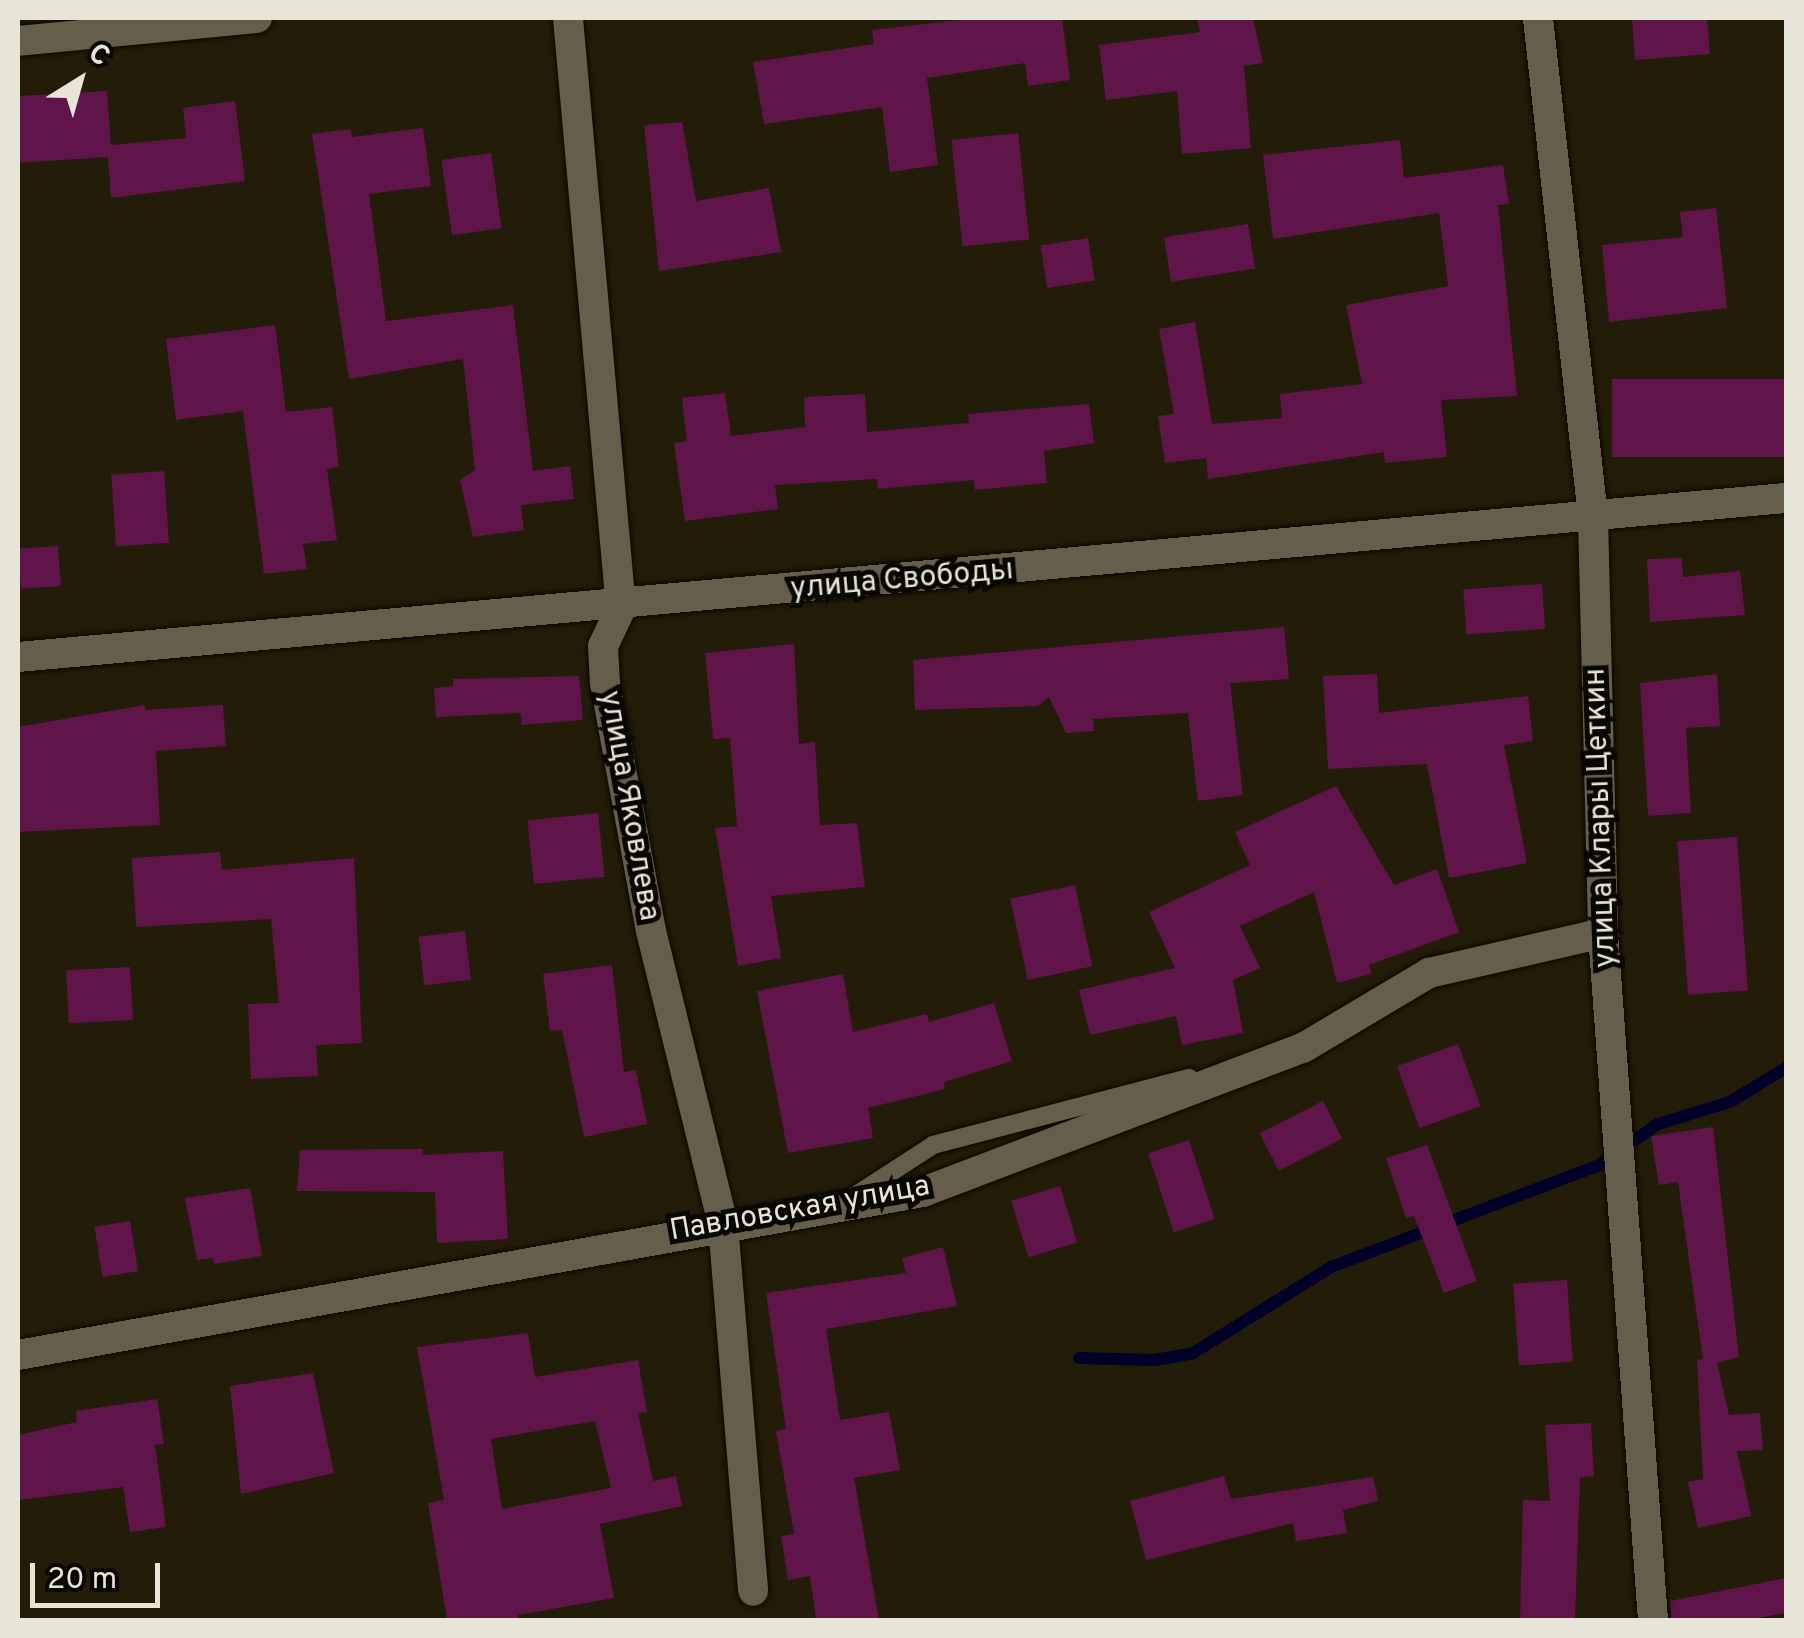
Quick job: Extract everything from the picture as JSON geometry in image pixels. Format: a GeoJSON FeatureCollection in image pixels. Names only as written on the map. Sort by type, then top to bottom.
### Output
{"type":"FeatureCollection","features":[{"type":"Feature","properties":{"kind":"street"},"geometry":{"type":"LineString","coordinates":[[18,41],[145,25],[258,18]]}},
{"type":"Feature","properties":{"kind":"street","name":"улица Яковлева"},"geometry":{"type":"LineString","coordinates":[[568,18],[621,608],[603,646],[605,684],[650,931],[724,1224],[753,1591]]}},
{"type":"Feature","properties":{"kind":"street","name":"улица Клары Цеткин"},"geometry":{"type":"LineString","coordinates":[[1538,18],[1594,516],[1603,933],[1653,1620]]}},
{"type":"Feature","properties":{"kind":"street","name":"улица Свободы"},"geometry":{"type":"LineString","coordinates":[[18,657],[621,608],[1786,498]]}},
{"type":"Feature","properties":{"kind":"street","name":"Павловская улица"},"geometry":{"type":"LineString","coordinates":[[18,1355],[724,1224],[923,1192],[1303,1048],[1429,974],[1603,933]]}},
{"type":"Feature","properties":{"kind":"building"},"geometry":{"type":"Polygon","coordinates":[[[977,18],[1062,18],[1070,80],[1028,86],[1025,63],[927,78],[938,165],[890,172],[882,107],[764,124],[753,62],[874,44],[872,30],[977,18]]]}},
{"type":"Feature","properties":{"kind":"building"},"geometry":{"type":"Polygon","coordinates":[[[1197,18],[1253,18],[1263,63],[1244,66],[1251,148],[1182,154],[1177,91],[1106,100],[1099,45],[1200,32],[1197,18]]]}},
{"type":"Feature","properties":{"kind":"building"},"geometry":{"type":"Polygon","coordinates":[[[1632,18],[1707,18],[1710,54],[1635,60],[1632,18]]]}},
{"type":"Feature","properties":{"kind":"building"},"geometry":{"type":"Polygon","coordinates":[[[107,91],[111,145],[186,138],[183,108],[235,101],[245,181],[111,198],[108,157],[18,163],[18,96],[107,91]]]}},
{"type":"Feature","properties":{"kind":"building"},"geometry":{"type":"Polygon","coordinates":[[[682,122],[696,201],[769,188],[781,252],[659,271],[644,125],[682,122]]]}},
{"type":"Feature","properties":{"kind":"building"},"geometry":{"type":"Polygon","coordinates":[[[423,128],[431,186],[369,194],[386,321],[513,305],[533,471],[570,466],[574,499],[521,505],[524,530],[473,537],[460,480],[475,470],[463,359],[349,379],[312,134],[351,129],[352,137],[423,128]]]}},
{"type":"Feature","properties":{"kind":"building"},"geometry":{"type":"Polygon","coordinates":[[[1018,133],[1029,239],[963,246],[951,140],[1018,133]]]}},
{"type":"Feature","properties":{"kind":"building"},"geometry":{"type":"Polygon","coordinates":[[[1400,140],[1404,178],[1503,165],[1509,204],[1498,205],[1517,396],[1441,400],[1447,457],[1385,463],[1384,452],[1208,479],[1206,458],[1165,463],[1158,416],[1174,414],[1159,329],[1195,322],[1212,424],[1282,418],[1280,394],[1362,384],[1346,305],[1448,286],[1439,213],[1273,239],[1263,155],[1400,140]]]}},
{"type":"Feature","properties":{"kind":"building"},"geometry":{"type":"Polygon","coordinates":[[[491,153],[502,228],[452,235],[441,160],[491,153]]]}},
{"type":"Feature","properties":{"kind":"building"},"geometry":{"type":"Polygon","coordinates":[[[1716,208],[1727,308],[1609,322],[1602,245],[1683,237],[1680,212],[1716,208]]]}},
{"type":"Feature","properties":{"kind":"building"},"geometry":{"type":"Polygon","coordinates":[[[1248,224],[1255,268],[1171,282],[1164,237],[1248,224]]]}},
{"type":"Feature","properties":{"kind":"building"},"geometry":{"type":"Polygon","coordinates":[[[1088,238],[1095,280],[1047,288],[1041,246],[1088,238]]]}},
{"type":"Feature","properties":{"kind":"building"},"geometry":{"type":"Polygon","coordinates":[[[275,325],[286,412],[332,407],[339,467],[327,469],[337,540],[303,544],[307,569],[264,574],[243,411],[176,420],[166,339],[275,325]]]}},
{"type":"Feature","properties":{"kind":"building"},"geometry":{"type":"Polygon","coordinates":[[[1612,379],[1786,379],[1786,457],[1612,457],[1612,379]]]}},
{"type":"Feature","properties":{"kind":"building"},"geometry":{"type":"Polygon","coordinates":[[[725,393],[731,436],[805,427],[804,397],[865,394],[867,432],[969,423],[968,414],[1089,404],[1094,443],[1044,451],[1047,483],[975,490],[974,480],[878,489],[877,479],[775,485],[778,509],[685,521],[674,443],[687,441],[682,398],[725,393]]]}},
{"type":"Feature","properties":{"kind":"building"},"geometry":{"type":"Polygon","coordinates":[[[164,471],[169,543],[116,547],[111,475],[164,471]]]}},
{"type":"Feature","properties":{"kind":"building"},"geometry":{"type":"Polygon","coordinates":[[[58,546],[61,586],[21,589],[18,549],[58,546]]]}},
{"type":"Feature","properties":{"kind":"building"},"geometry":{"type":"Polygon","coordinates":[[[1682,558],[1683,577],[1740,571],[1745,615],[1650,622],[1647,559],[1682,558]]]}},
{"type":"Feature","properties":{"kind":"building"},"geometry":{"type":"Polygon","coordinates":[[[1542,584],[1545,629],[1466,634],[1463,590],[1542,584]]]}},
{"type":"Feature","properties":{"kind":"building"},"geometry":{"type":"Polygon","coordinates":[[[1284,627],[1289,679],[1230,683],[1243,795],[1198,801],[1188,713],[1093,719],[1094,731],[1066,733],[1049,697],[1038,706],[915,710],[913,660],[1284,627]]]}},
{"type":"Feature","properties":{"kind":"building"},"geometry":{"type":"Polygon","coordinates":[[[794,644],[799,744],[815,742],[820,825],[857,823],[865,887],[771,896],[781,958],[738,966],[715,828],[737,826],[730,738],[713,739],[705,653],[794,644]]]}},
{"type":"Feature","properties":{"kind":"building"},"geometry":{"type":"Polygon","coordinates":[[[1377,674],[1379,713],[1528,696],[1533,741],[1504,745],[1527,863],[1449,878],[1427,764],[1328,769],[1323,676],[1377,674]]]}},
{"type":"Feature","properties":{"kind":"building"},"geometry":{"type":"Polygon","coordinates":[[[1717,674],[1720,726],[1686,728],[1691,813],[1648,816],[1640,683],[1717,674]]]}},
{"type":"Feature","properties":{"kind":"building"},"geometry":{"type":"Polygon","coordinates":[[[579,676],[583,720],[522,725],[521,713],[436,717],[434,688],[453,686],[453,679],[579,676]]]}},
{"type":"Feature","properties":{"kind":"building"},"geometry":{"type":"Polygon","coordinates":[[[145,705],[145,710],[223,705],[226,746],[156,751],[160,825],[18,832],[18,727],[145,705]]]}},
{"type":"Feature","properties":{"kind":"building"},"geometry":{"type":"Polygon","coordinates":[[[1336,786],[1394,885],[1437,869],[1459,932],[1369,965],[1371,974],[1337,983],[1314,892],[1240,926],[1260,968],[1233,980],[1243,1033],[1182,1045],[1176,1016],[1090,1035],[1079,990],[1175,968],[1149,912],[1250,865],[1235,832],[1336,786]]]}},
{"type":"Feature","properties":{"kind":"building"},"geometry":{"type":"Polygon","coordinates":[[[598,813],[605,877],[534,884],[527,820],[598,813]]]}},
{"type":"Feature","properties":{"kind":"building"},"geometry":{"type":"Polygon","coordinates":[[[1737,837],[1748,991],[1688,995],[1677,841],[1737,837]]]}},
{"type":"Feature","properties":{"kind":"building"},"geometry":{"type":"Polygon","coordinates":[[[220,852],[222,870],[354,858],[362,1043],[316,1045],[318,1076],[251,1079],[248,1004],[279,1003],[271,919],[136,927],[132,858],[220,852]]]}},
{"type":"Feature","properties":{"kind":"building"},"geometry":{"type":"Polygon","coordinates":[[[1075,885],[1092,966],[1028,980],[1010,899],[1075,885]]]}},
{"type":"Feature","properties":{"kind":"building"},"geometry":{"type":"Polygon","coordinates":[[[465,931],[471,980],[424,985],[418,937],[465,931]]]}},
{"type":"Feature","properties":{"kind":"building"},"geometry":{"type":"Polygon","coordinates":[[[612,965],[624,1072],[636,1070],[647,1124],[584,1137],[562,1030],[550,1031],[543,974],[612,965]]]}},
{"type":"Feature","properties":{"kind":"building"},"geometry":{"type":"Polygon","coordinates":[[[130,967],[133,1020],[69,1023],[66,970],[130,967]]]}},
{"type":"Feature","properties":{"kind":"building"},"geometry":{"type":"Polygon","coordinates":[[[843,974],[853,1032],[927,1014],[929,1022],[994,1003],[1012,1061],[944,1082],[945,1089],[868,1108],[873,1138],[788,1153],[757,991],[843,974]]]}},
{"type":"Feature","properties":{"kind":"building"},"geometry":{"type":"Polygon","coordinates":[[[1458,1044],[1481,1106],[1419,1128],[1397,1066],[1458,1044]]]}},
{"type":"Feature","properties":{"kind":"building"},"geometry":{"type":"Polygon","coordinates":[[[1323,1101],[1342,1138],[1279,1171],[1260,1133],[1323,1101]]]}},
{"type":"Feature","properties":{"kind":"building"},"geometry":{"type":"Polygon","coordinates":[[[1713,1127],[1739,1357],[1717,1363],[1729,1415],[1760,1413],[1763,1450],[1737,1451],[1751,1516],[1698,1528],[1688,1482],[1703,1479],[1697,1360],[1703,1359],[1678,1182],[1659,1185],[1651,1136],[1713,1127]]]}},
{"type":"Feature","properties":{"kind":"building"},"geometry":{"type":"Polygon","coordinates":[[[1189,1140],[1215,1219],[1174,1232],[1148,1153],[1189,1140]]]}},
{"type":"Feature","properties":{"kind":"building"},"geometry":{"type":"Polygon","coordinates":[[[1427,1145],[1477,1281],[1444,1293],[1414,1216],[1406,1218],[1386,1158],[1427,1145]]]}},
{"type":"Feature","properties":{"kind":"building"},"geometry":{"type":"Polygon","coordinates":[[[423,1149],[423,1155],[503,1151],[508,1239],[437,1243],[435,1192],[297,1191],[300,1150],[423,1149]]]}},
{"type":"Feature","properties":{"kind":"building"},"geometry":{"type":"Polygon","coordinates":[[[1060,1186],[1077,1242],[1028,1257],[1011,1201],[1060,1186]]]}},
{"type":"Feature","properties":{"kind":"building"},"geometry":{"type":"Polygon","coordinates":[[[250,1188],[262,1256],[214,1264],[213,1258],[197,1260],[185,1198],[250,1188]]]}},
{"type":"Feature","properties":{"kind":"building"},"geometry":{"type":"Polygon","coordinates":[[[130,1221],[138,1271],[102,1277],[94,1227],[130,1221]]]}},
{"type":"Feature","properties":{"kind":"building"},"geometry":{"type":"Polygon","coordinates":[[[943,1247],[957,1306],[826,1329],[840,1420],[889,1412],[900,1470],[854,1478],[879,1620],[816,1620],[810,1576],[788,1580],[781,1536],[794,1534],[776,1431],[786,1429],[766,1293],[906,1273],[902,1258],[943,1247]]]}},
{"type":"Feature","properties":{"kind":"building"},"geometry":{"type":"Polygon","coordinates":[[[1567,1280],[1573,1362],[1519,1366],[1513,1284],[1567,1280]]]}},
{"type":"Feature","properties":{"kind":"building"},"geometry":{"type":"Polygon","coordinates":[[[528,1333],[535,1377],[638,1360],[647,1412],[638,1413],[653,1481],[676,1476],[682,1506],[600,1524],[614,1598],[518,1615],[519,1620],[447,1620],[428,1503],[444,1500],[417,1347],[528,1333]],[[595,1421],[491,1439],[502,1509],[611,1488],[595,1421]]]}},
{"type":"Feature","properties":{"kind":"building"},"geometry":{"type":"Polygon","coordinates":[[[313,1373],[334,1473],[241,1494],[230,1386],[313,1373]]]}},
{"type":"Feature","properties":{"kind":"building"},"geometry":{"type":"Polygon","coordinates":[[[157,1399],[164,1444],[155,1445],[166,1527],[130,1532],[123,1487],[18,1500],[18,1435],[77,1422],[76,1411],[157,1399]]]}},
{"type":"Feature","properties":{"kind":"building"},"geometry":{"type":"Polygon","coordinates":[[[1591,1423],[1594,1476],[1580,1477],[1575,1620],[1520,1620],[1523,1500],[1550,1501],[1545,1425],[1591,1423]]]}},
{"type":"Feature","properties":{"kind":"building"},"geometry":{"type":"Polygon","coordinates":[[[1224,1476],[1231,1499],[1373,1477],[1378,1501],[1343,1510],[1347,1533],[1296,1541],[1293,1523],[1146,1560],[1130,1501],[1224,1476]]]}},
{"type":"Feature","properties":{"kind":"building"},"geometry":{"type":"Polygon","coordinates":[[[1786,1578],[1786,1613],[1748,1620],[1671,1620],[1670,1601],[1786,1578]]]}},
{"type":"Feature","properties":{"kind":"waterway"},"geometry":{"type":"LineString","coordinates":[[1079,1358],[1155,1360],[1193,1353],[1331,1267],[1599,1165],[1658,1124],[1730,1102],[1786,1068]]}}]}
